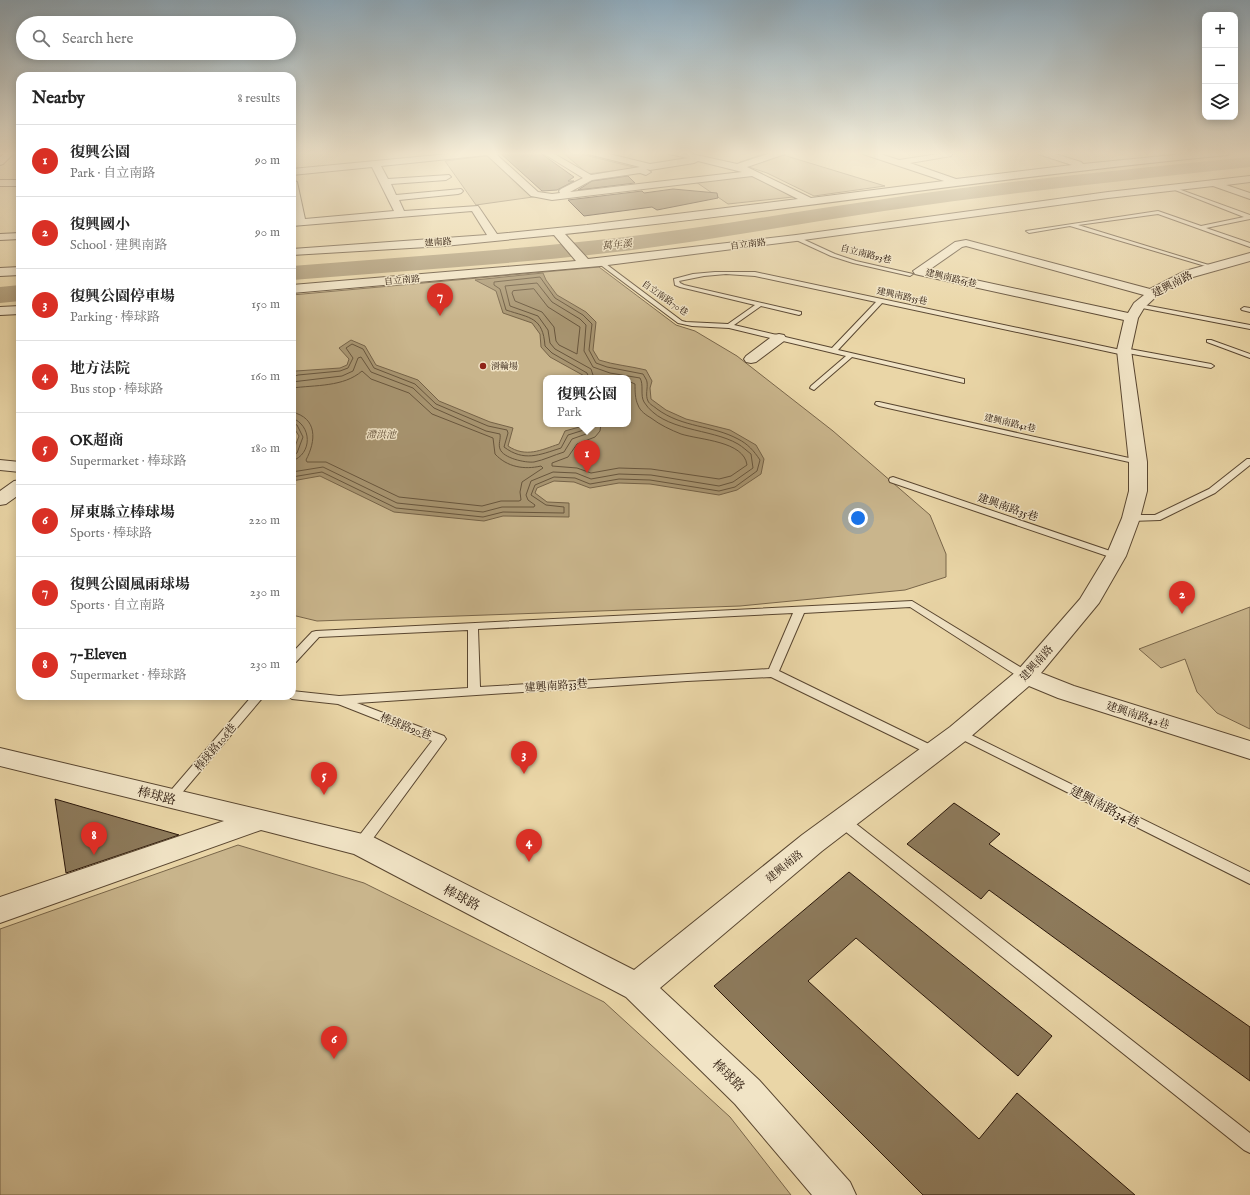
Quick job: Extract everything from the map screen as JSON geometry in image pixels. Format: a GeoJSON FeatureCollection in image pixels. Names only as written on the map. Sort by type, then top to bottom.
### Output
{"type":"FeatureCollection","features":[{"type":"Feature","properties":{"kind":"street"},"geometry":{"type":"LineString","coordinates":[[398,208],[401,214]]}},
{"type":"Feature","properties":{"kind":"street"},"geometry":{"type":"LineString","coordinates":[[296,222],[474,208],[494,238]]}},
{"type":"Feature","properties":{"kind":"street","name":"建南路"},"geometry":{"type":"LineString","coordinates":[[296,252],[494,238],[762,208]]}},
{"type":"Feature","properties":{"kind":"street","name":"自立南路"},"geometry":{"type":"LineString","coordinates":[[296,290],[552,267],[582,261],[600,262],[796,238],[1019,208]]}},
{"type":"Feature","properties":{"kind":"street"},"geometry":{"type":"LineString","coordinates":[[557,232],[582,261]]}},
{"type":"Feature","properties":{"kind":"street"},"geometry":{"type":"LineString","coordinates":[[0,237],[16,236]]}},
{"type":"Feature","properties":{"kind":"street","name":"建興南路65巷"},"geometry":{"type":"LineString","coordinates":[[966,243],[1141,306],[919,271],[958,244],[966,243]]}},
{"type":"Feature","properties":{"kind":"street","name":"建興南路"},"geometry":{"type":"LineString","coordinates":[[637,987],[841,820],[959,733],[1026,676],[1088,603],[1116,556],[1131,518],[1138,491],[1138,462],[1124,351],[1141,306],[1189,274],[1250,257]]}},
{"type":"Feature","properties":{"kind":"street"},"geometry":{"type":"LineString","coordinates":[[0,272],[16,271]]}},
{"type":"Feature","properties":{"kind":"street"},"geometry":{"type":"LineString","coordinates":[[0,311],[16,310]]}},
{"type":"Feature","properties":{"kind":"street"},"geometry":{"type":"LineString","coordinates":[[751,360],[779,338]]}},
{"type":"Feature","properties":{"kind":"street"},"geometry":{"type":"LineString","coordinates":[[0,465],[16,467]]}},
{"type":"Feature","properties":{"kind":"street"},"geometry":{"type":"LineString","coordinates":[[0,500],[16,488]]}},
{"type":"Feature","properties":{"kind":"street","name":"建興南路42巷"},"geometry":{"type":"LineString","coordinates":[[1026,676],[1066,692],[1250,750]]}},
{"type":"Feature","properties":{"kind":"street","name":"棒球路"},"geometry":{"type":"LineString","coordinates":[[0,757],[361,844],[637,987],[747,1092],[836,1195]]}},
{"type":"Feature","properties":{"kind":"street"},"geometry":{"type":"LineString","coordinates":[[0,910],[260,820]]}},
{"type":"Feature","properties":{"kind":"lane"},"geometry":{"type":"LineString","coordinates":[[1226,208],[1250,217]]}},
{"type":"Feature","properties":{"kind":"lane"},"geometry":{"type":"LineString","coordinates":[[1029,231],[1067,224],[1158,212],[1250,245]]}},
{"type":"Feature","properties":{"kind":"lane"},"geometry":{"type":"LineString","coordinates":[[1200,228],[1250,217]]}},
{"type":"Feature","properties":{"kind":"lane"},"geometry":{"type":"LineString","coordinates":[[1067,224],[1210,268]]}},
{"type":"Feature","properties":{"kind":"lane","name":"自立南路93巷"},"geometry":{"type":"LineString","coordinates":[[796,238],[833,255],[854,262],[910,274]]}},
{"type":"Feature","properties":{"kind":"lane","name":"自立南路70巷"},"geometry":{"type":"LineString","coordinates":[[600,262],[680,322],[690,325],[719,324],[729,326],[961,381]]}},
{"type":"Feature","properties":{"kind":"lane","name":"建興南路55巷"},"geometry":{"type":"LineString","coordinates":[[676,280],[741,272],[1124,351],[1211,366]]}},
{"type":"Feature","properties":{"kind":"lane","name":"自立南路70巷"},"geometry":{"type":"LineString","coordinates":[[676,280],[677,284],[682,286],[758,305],[799,313]]}},
{"type":"Feature","properties":{"kind":"lane"},"geometry":{"type":"LineString","coordinates":[[833,351],[881,300]]}},
{"type":"Feature","properties":{"kind":"lane"},"geometry":{"type":"LineString","coordinates":[[729,326],[758,305]]}},
{"type":"Feature","properties":{"kind":"lane"},"geometry":{"type":"LineString","coordinates":[[1141,306],[1250,326]]}},
{"type":"Feature","properties":{"kind":"lane"},"geometry":{"type":"LineString","coordinates":[[1209,341],[1250,356]]}},
{"type":"Feature","properties":{"kind":"lane"},"geometry":{"type":"LineString","coordinates":[[814,388],[851,355]]}},
{"type":"Feature","properties":{"kind":"lane","name":"建興南路41巷"},"geometry":{"type":"LineString","coordinates":[[879,404],[1138,462]]}},
{"type":"Feature","properties":{"kind":"lane"},"geometry":{"type":"LineString","coordinates":[[1131,518],[1157,518],[1212,491],[1250,461]]}},
{"type":"Feature","properties":{"kind":"lane","name":"建興南路35巷"},"geometry":{"type":"LineString","coordinates":[[893,480],[1116,556]]}},
{"type":"Feature","properties":{"kind":"lane"},"geometry":{"type":"LineString","coordinates":[[296,655],[316,634],[912,604],[1026,676]]}},
{"type":"Feature","properties":{"kind":"lane"},"geometry":{"type":"LineString","coordinates":[[800,609],[773,673],[934,751]]}},
{"type":"Feature","properties":{"kind":"lane"},"geometry":{"type":"LineString","coordinates":[[473,626],[474,691]]}},
{"type":"Feature","properties":{"kind":"lane","name":"建興南路33巷"},"geometry":{"type":"LineString","coordinates":[[339,700],[773,673]]}},
{"type":"Feature","properties":{"kind":"lane","name":"棒球路90巷"},"geometry":{"type":"LineString","coordinates":[[296,695],[339,700],[440,739],[361,844]]}},
{"type":"Feature","properties":{"kind":"lane","name":"棒球路106巷"},"geometry":{"type":"LineString","coordinates":[[172,798],[255,700]]}},
{"type":"Feature","properties":{"kind":"lane","name":"建興南路34巷"},"geometry":{"type":"LineString","coordinates":[[959,733],[1250,878]]}},
{"type":"Feature","properties":{"kind":"lane"},"geometry":{"type":"LineString","coordinates":[[841,820],[1250,1144]]}},
{"type":"Feature","properties":{"kind":"shaded area"},"geometry":{"type":"Polygon","coordinates":[[[599,267],[676,325],[695,331],[737,356],[833,431],[930,515],[946,554],[946,577],[905,590],[740,606],[317,621],[296,616],[296,295],[599,267]]]}},
{"type":"Feature","properties":{"kind":"shaded area"},"geometry":{"type":"Polygon","coordinates":[[[1250,607],[1250,729],[1217,713],[1197,692],[1185,659],[1161,668],[1139,649],[1250,607]]]}},
{"type":"Feature","properties":{"kind":"shaded area"},"geometry":{"type":"Polygon","coordinates":[[[238,845],[364,883],[604,1002],[730,1117],[791,1195],[0,1195],[0,929],[238,845]]]}},
{"type":"Feature","properties":{"kind":"water","name":"滯洪池"},"geometry":{"type":"Polygon","coordinates":[[[543,273],[546,280],[557,295],[586,312],[596,322],[593,350],[599,360],[646,370],[652,381],[650,388],[651,399],[666,410],[686,419],[730,430],[756,445],[764,459],[761,474],[737,490],[719,495],[650,484],[619,483],[590,488],[574,482],[554,481],[537,488],[535,493],[547,502],[569,503],[569,517],[503,516],[484,521],[394,512],[320,476],[296,480],[296,444],[299,436],[296,431],[296,371],[340,368],[347,365],[349,359],[339,348],[351,340],[365,346],[376,365],[418,380],[439,401],[490,422],[513,428],[508,446],[521,452],[534,452],[559,444],[565,431],[579,427],[631,427],[631,375],[583,375],[550,357],[541,347],[540,334],[532,323],[503,313],[496,291],[475,280],[543,273]]]}},
{"type":"Feature","properties":{"kind":"building"},"geometry":{"type":"Polygon","coordinates":[[[576,208],[646,208],[584,216],[576,208]]]}},
{"type":"Feature","properties":{"kind":"building"},"geometry":{"type":"Polygon","coordinates":[[[653,208],[668,208],[657,210],[653,208]]]}},
{"type":"Feature","properties":{"kind":"building"},"geometry":{"type":"Polygon","coordinates":[[[55,799],[179,835],[66,873],[55,799]]]}},
{"type":"Feature","properties":{"kind":"building"},"geometry":{"type":"Polygon","coordinates":[[[954,803],[1000,834],[989,844],[1250,1027],[1250,1081],[989,890],[981,899],[907,844],[954,803]]]}},
{"type":"Feature","properties":{"kind":"building"},"geometry":{"type":"Polygon","coordinates":[[[849,872],[1052,1036],[1018,1076],[856,938],[808,981],[979,1139],[1017,1093],[1135,1195],[923,1195],[714,986],[849,872]]]}},
{"type":"Feature","properties":{"kind":"waterway","name":"萬年溪"},"geometry":{"type":"LineString","coordinates":[[296,273],[511,256],[624,244],[725,231],[866,208]]}},
{"type":"Feature","properties":{"kind":"waterway","name":"萬年溪"},"geometry":{"type":"LineString","coordinates":[[0,295],[16,293]]}},
{"type":"Feature","properties":{"kind":"place","name":"復興公園風雨球場"},"geometry":{"type":"Point","coordinates":[440,316]}},
{"type":"Feature","properties":{"kind":"place","name":"滑輪場"},"geometry":{"type":"Point","coordinates":[483,366]}},
{"type":"Feature","properties":{"kind":"place","name":"復興公園"},"geometry":{"type":"Point","coordinates":[587,473]}},
{"type":"Feature","properties":{"kind":"place","name":"復興國小"},"geometry":{"type":"Point","coordinates":[1182,614]}},
{"type":"Feature","properties":{"kind":"place","name":"復興公園停車場"},"geometry":{"type":"Point","coordinates":[524,774]}},
{"type":"Feature","properties":{"kind":"place","name":"OK超商"},"geometry":{"type":"Point","coordinates":[324,795]}},
{"type":"Feature","properties":{"kind":"place","name":"7-Eleven"},"geometry":{"type":"Point","coordinates":[94,855]}},
{"type":"Feature","properties":{"kind":"place","name":"地方法院"},"geometry":{"type":"Point","coordinates":[529,862]}},
{"type":"Feature","properties":{"kind":"place","name":"屏東縣立棒球場"},"geometry":{"type":"Point","coordinates":[334,1059]}}]}
